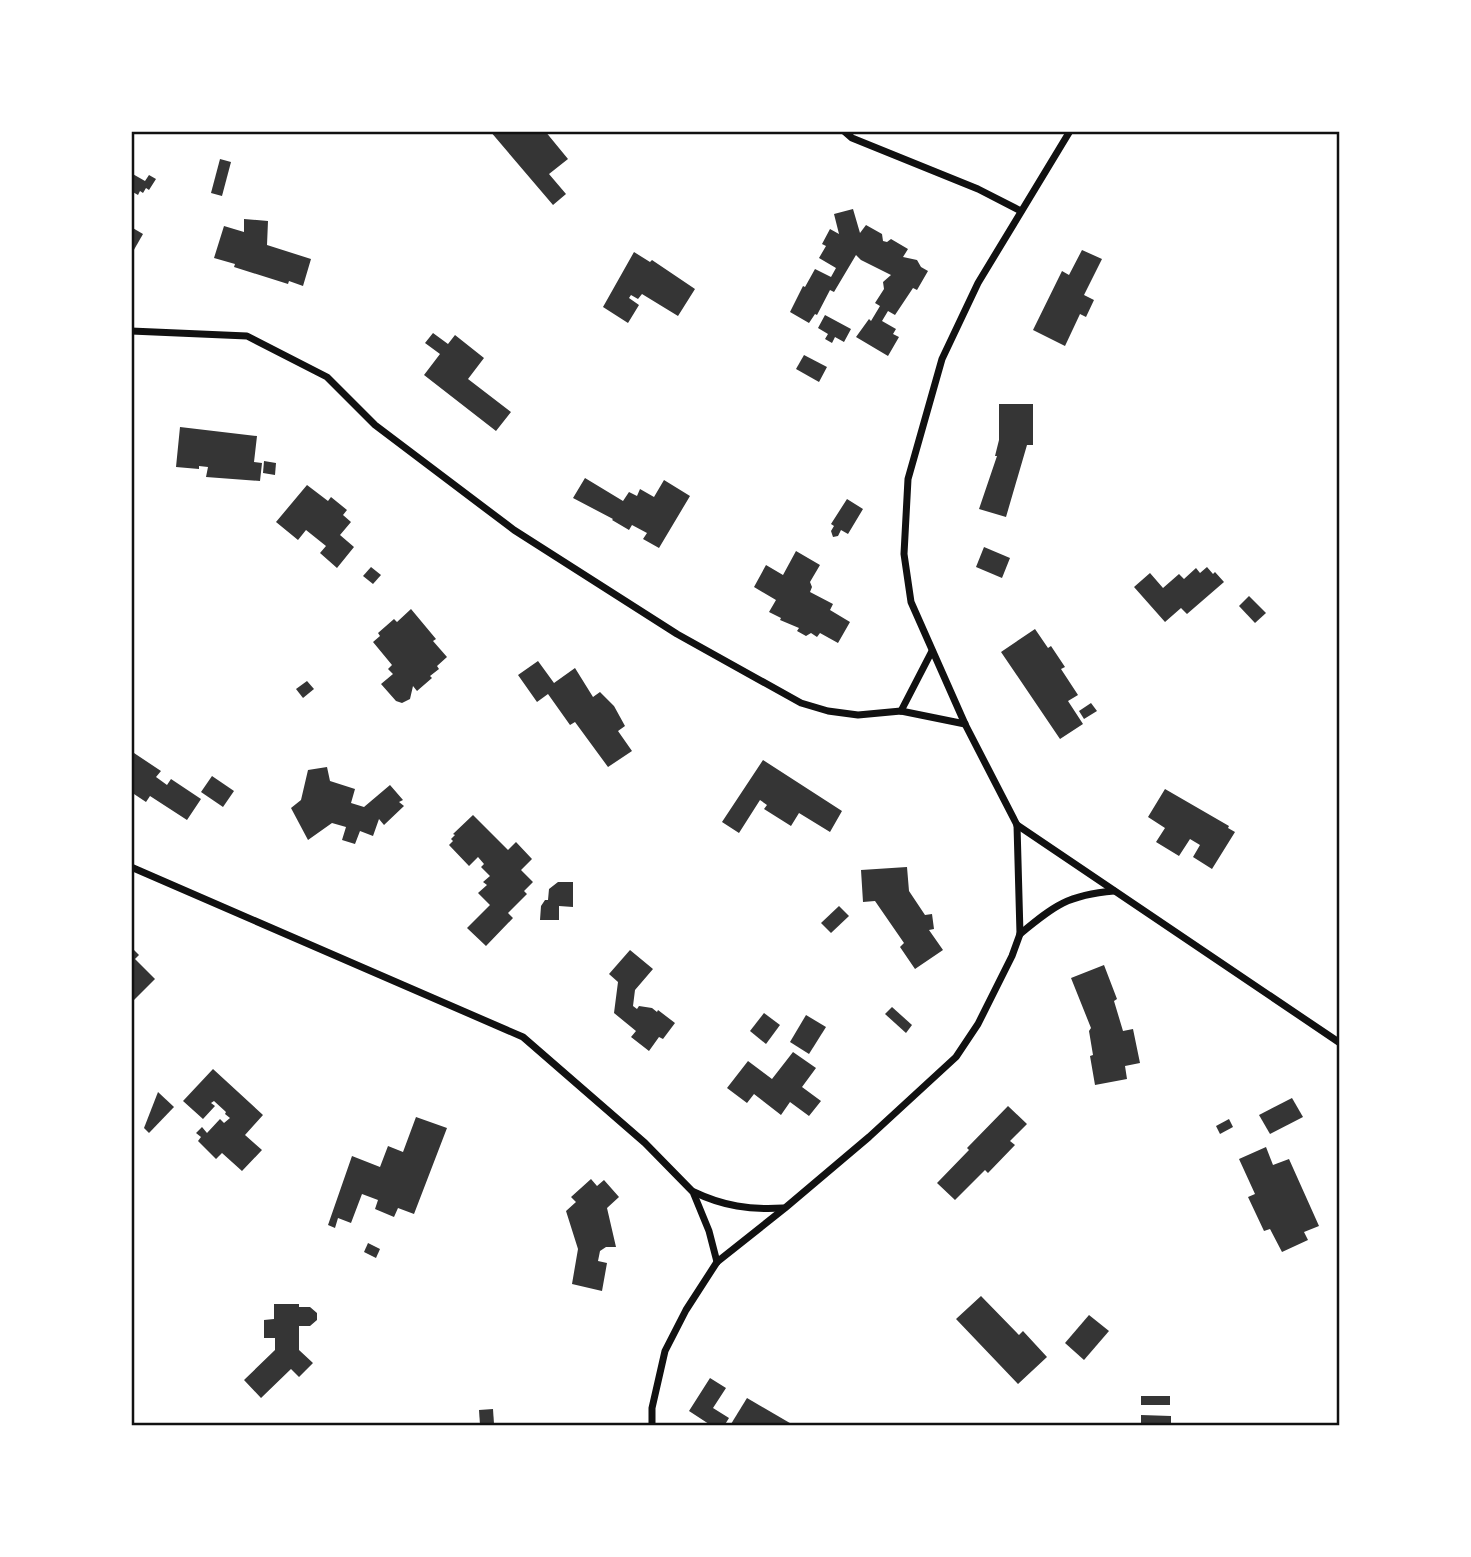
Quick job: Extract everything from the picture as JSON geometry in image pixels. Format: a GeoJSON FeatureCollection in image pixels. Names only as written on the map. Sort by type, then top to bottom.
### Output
{"type":"FeatureCollection","features":[{"type":"Feature","properties":{"kind":"street"},"geometry":{"type":"LineString","coordinates":[[844,131],[852,138],[978,188],[1021,211]]}},
{"type":"Feature","properties":{"kind":"street"},"geometry":{"type":"LineString","coordinates":[[652,1426],[652,1408],[665,1351],[686,1310],[717,1262],[869,1137],[956,1057],[978,1024],[1020,934],[1017,825],[965,724],[911,601],[904,554],[908,480],[942,359],[978,284],[1070,131]]}},
{"type":"Feature","properties":{"kind":"street"},"geometry":{"type":"LineString","coordinates":[[131,331],[247,336],[327,377],[375,425],[514,530],[677,634],[801,703],[828,711],[858,715],[901,711],[965,724]]}},
{"type":"Feature","properties":{"kind":"street"},"geometry":{"type":"LineString","coordinates":[[901,711],[932,651]]}},
{"type":"Feature","properties":{"kind":"street"},"geometry":{"type":"LineString","coordinates":[[1017,825],[1340,1043]]}},
{"type":"Feature","properties":{"kind":"street"},"geometry":{"type":"LineString","coordinates":[[131,867],[523,1037],[645,1143],[693,1192],[716,1203],[753,1210],[785,1208]]}},
{"type":"Feature","properties":{"kind":"street"},"geometry":{"type":"LineString","coordinates":[[1020,934],[1052,907],[1085,893],[1114,891]]}},
{"type":"Feature","properties":{"kind":"street"},"geometry":{"type":"LineString","coordinates":[[693,1192],[709,1231],[717,1262]]}},
{"type":"Feature","properties":{"kind":"building"},"geometry":{"type":"Polygon","coordinates":[[[490,131],[545,131],[568,159],[549,174],[566,194],[553,205],[490,131]]]}},
{"type":"Feature","properties":{"kind":"building"},"geometry":{"type":"Polygon","coordinates":[[[220,159],[231,162],[222,196],[211,193],[220,159]]]}},
{"type":"Feature","properties":{"kind":"building"},"geometry":{"type":"Polygon","coordinates":[[[131,173],[145,181],[149,175],[156,179],[149,190],[146,188],[138,195],[131,191],[131,173]]]}},
{"type":"Feature","properties":{"kind":"building"},"geometry":{"type":"Polygon","coordinates":[[[853,209],[860,233],[866,225],[882,234],[883,241],[891,239],[908,249],[903,257],[917,260],[921,267],[928,271],[917,290],[913,288],[895,315],[888,311],[882,321],[896,329],[893,334],[899,337],[888,356],[856,337],[880,306],[875,303],[884,289],[883,282],[891,275],[856,255],[834,292],[830,290],[817,315],[815,314],[809,323],[790,312],[815,269],[831,277],[836,268],[819,258],[826,246],[822,244],[830,229],[839,234],[834,214],[853,209]]]}},
{"type":"Feature","properties":{"kind":"building"},"geometry":{"type":"Polygon","coordinates":[[[244,219],[268,221],[267,245],[311,259],[303,286],[289,281],[288,284],[214,258],[224,226],[244,232],[244,219]]]}},
{"type":"Feature","properties":{"kind":"building"},"geometry":{"type":"Polygon","coordinates":[[[131,227],[143,234],[131,255],[131,227]]]}},
{"type":"Feature","properties":{"kind":"building"},"geometry":{"type":"Polygon","coordinates":[[[1082,250],[1102,259],[1084,295],[1094,300],[1086,317],[1080,314],[1065,346],[1033,330],[1062,271],[1069,275],[1082,250]]]}},
{"type":"Feature","properties":{"kind":"building"},"geometry":{"type":"Polygon","coordinates":[[[634,252],[650,262],[652,260],[695,289],[678,316],[642,294],[638,299],[631,295],[629,298],[639,305],[628,323],[603,307],[634,252]]]}},
{"type":"Feature","properties":{"kind":"building"},"geometry":{"type":"Polygon","coordinates":[[[825,315],[851,329],[844,342],[835,337],[832,343],[825,339],[828,334],[818,328],[825,315]]]}},
{"type":"Feature","properties":{"kind":"building"},"geometry":{"type":"Polygon","coordinates":[[[433,333],[448,344],[455,335],[484,358],[468,379],[511,412],[496,431],[424,375],[440,354],[425,343],[433,333]]]}},
{"type":"Feature","properties":{"kind":"building"},"geometry":{"type":"Polygon","coordinates":[[[804,355],[827,367],[819,382],[796,369],[804,355]]]}},
{"type":"Feature","properties":{"kind":"building"},"geometry":{"type":"Polygon","coordinates":[[[999,404],[1033,404],[1033,445],[1027,445],[1006,517],[979,509],[997,456],[999,404]]]}},
{"type":"Feature","properties":{"kind":"building"},"geometry":{"type":"Polygon","coordinates":[[[180,427],[257,436],[254,462],[262,463],[260,481],[206,477],[208,467],[176,467],[180,427]]]}},
{"type":"Feature","properties":{"kind":"building"},"geometry":{"type":"Polygon","coordinates":[[[264,461],[276,463],[275,475],[263,473],[264,461]]]}},
{"type":"Feature","properties":{"kind":"building"},"geometry":{"type":"Polygon","coordinates":[[[585,478],[623,501],[629,492],[637,496],[640,489],[654,497],[664,480],[690,496],[659,548],[643,539],[647,533],[632,525],[629,530],[573,498],[585,478]]]}},
{"type":"Feature","properties":{"kind":"building"},"geometry":{"type":"Polygon","coordinates":[[[307,485],[328,501],[331,497],[347,510],[343,515],[351,522],[340,535],[354,547],[337,568],[320,553],[326,546],[306,530],[298,540],[276,522],[307,485]]]}},
{"type":"Feature","properties":{"kind":"building"},"geometry":{"type":"Polygon","coordinates":[[[847,499],[863,509],[848,534],[841,530],[838,536],[833,537],[831,531],[834,526],[831,524],[847,499]]]}},
{"type":"Feature","properties":{"kind":"building"},"geometry":{"type":"Polygon","coordinates":[[[984,547],[1010,558],[1002,578],[976,567],[984,547]]]}},
{"type":"Feature","properties":{"kind":"building"},"geometry":{"type":"Polygon","coordinates":[[[796,551],[820,565],[810,582],[810,592],[833,604],[830,610],[850,622],[838,643],[820,633],[817,637],[811,633],[806,636],[797,631],[799,628],[780,620],[781,618],[769,612],[776,600],[754,587],[766,565],[783,575],[796,551]]]}},
{"type":"Feature","properties":{"kind":"building"},"geometry":{"type":"Polygon","coordinates":[[[371,567],[381,575],[373,584],[363,576],[371,567]]]}},
{"type":"Feature","properties":{"kind":"building"},"geometry":{"type":"Polygon","coordinates":[[[1207,567],[1224,582],[1187,614],[1181,608],[1165,622],[1134,587],[1150,573],[1163,588],[1179,574],[1184,579],[1196,568],[1200,573],[1207,567]]]}},
{"type":"Feature","properties":{"kind":"building"},"geometry":{"type":"Polygon","coordinates":[[[1249,596],[1266,613],[1255,623],[1239,606],[1249,596]]]}},
{"type":"Feature","properties":{"kind":"building"},"geometry":{"type":"Polygon","coordinates":[[[411,609],[447,657],[437,666],[439,669],[430,676],[432,678],[417,691],[413,686],[410,699],[402,703],[396,701],[381,684],[393,674],[388,669],[392,665],[373,642],[380,636],[378,633],[394,619],[397,622],[411,609]]]}},
{"type":"Feature","properties":{"kind":"building"},"geometry":{"type":"Polygon","coordinates":[[[1035,629],[1065,667],[1061,669],[1078,695],[1068,701],[1083,724],[1060,739],[1001,652],[1035,629]]]}},
{"type":"Feature","properties":{"kind":"building"},"geometry":{"type":"Polygon","coordinates":[[[538,661],[554,683],[575,668],[593,697],[600,692],[614,706],[625,726],[618,731],[632,751],[608,767],[575,722],[570,725],[548,694],[537,702],[518,675],[538,661]]]}},
{"type":"Feature","properties":{"kind":"building"},"geometry":{"type":"Polygon","coordinates":[[[307,681],[314,689],[303,698],[296,689],[307,681]]]}},
{"type":"Feature","properties":{"kind":"building"},"geometry":{"type":"Polygon","coordinates":[[[1091,703],[1097,711],[1084,719],[1079,711],[1091,703]]]}},
{"type":"Feature","properties":{"kind":"building"},"geometry":{"type":"Polygon","coordinates":[[[131,751],[161,771],[156,777],[167,785],[171,779],[201,799],[187,820],[150,796],[146,802],[131,792],[131,751]]]}},
{"type":"Feature","properties":{"kind":"building"},"geometry":{"type":"Polygon","coordinates":[[[763,760],[842,811],[830,832],[799,813],[791,826],[764,809],[767,805],[760,800],[739,833],[722,822],[763,760]]]}},
{"type":"Feature","properties":{"kind":"building"},"geometry":{"type":"Polygon","coordinates":[[[327,767],[330,781],[355,789],[351,803],[364,807],[390,785],[403,800],[399,802],[404,806],[384,825],[379,819],[373,836],[360,831],[355,844],[342,840],[346,827],[332,823],[308,840],[291,808],[301,800],[308,770],[327,767]]]}},
{"type":"Feature","properties":{"kind":"building"},"geometry":{"type":"Polygon","coordinates":[[[212,776],[234,791],[223,807],[201,792],[212,776]]]}},
{"type":"Feature","properties":{"kind":"building"},"geometry":{"type":"Polygon","coordinates":[[[1165,789],[1235,832],[1212,869],[1193,857],[1200,845],[1190,839],[1179,856],[1156,842],[1165,828],[1148,817],[1165,789]]]}},
{"type":"Feature","properties":{"kind":"building"},"geometry":{"type":"Polygon","coordinates":[[[473,815],[508,850],[516,842],[532,859],[521,870],[533,882],[524,891],[527,894],[508,913],[513,918],[486,946],[467,928],[490,905],[478,893],[487,885],[483,882],[490,876],[481,867],[484,864],[478,857],[469,866],[449,845],[453,841],[453,834],[473,815]]]}},
{"type":"Feature","properties":{"kind":"building"},"geometry":{"type":"Polygon","coordinates":[[[907,867],[909,891],[925,915],[932,914],[934,929],[929,930],[943,950],[915,969],[900,947],[904,943],[875,901],[863,902],[861,870],[907,867]]]}},
{"type":"Feature","properties":{"kind":"building"},"geometry":{"type":"Polygon","coordinates":[[[558,882],[573,882],[573,907],[559,906],[559,920],[540,920],[541,906],[548,900],[549,889],[558,882]]]}},
{"type":"Feature","properties":{"kind":"building"},"geometry":{"type":"Polygon","coordinates":[[[839,906],[849,916],[831,933],[821,923],[839,906]]]}},
{"type":"Feature","properties":{"kind":"building"},"geometry":{"type":"Polygon","coordinates":[[[131,947],[139,955],[135,959],[155,979],[131,1003],[131,947]]]}},
{"type":"Feature","properties":{"kind":"building"},"geometry":{"type":"Polygon","coordinates":[[[630,950],[653,969],[635,990],[633,1006],[637,1009],[639,1006],[652,1008],[657,1012],[658,1010],[675,1023],[663,1039],[659,1037],[649,1051],[631,1037],[636,1031],[614,1013],[618,982],[609,974],[630,950]]]}},
{"type":"Feature","properties":{"kind":"building"},"geometry":{"type":"Polygon","coordinates":[[[1104,965],[1117,999],[1114,1001],[1123,1031],[1133,1029],[1140,1063],[1125,1066],[1127,1079],[1095,1085],[1090,1056],[1093,1055],[1089,1031],[1091,1028],[1071,978],[1104,965]]]}},
{"type":"Feature","properties":{"kind":"building"},"geometry":{"type":"Polygon","coordinates":[[[892,1007],[912,1025],[906,1033],[885,1014],[892,1007]]]}},
{"type":"Feature","properties":{"kind":"building"},"geometry":{"type":"Polygon","coordinates":[[[764,1013],[780,1025],[766,1044],[750,1031],[764,1013]]]}},
{"type":"Feature","properties":{"kind":"building"},"geometry":{"type":"Polygon","coordinates":[[[806,1015],[826,1027],[809,1054],[790,1042],[806,1015]]]}},
{"type":"Feature","properties":{"kind":"building"},"geometry":{"type":"Polygon","coordinates":[[[793,1052],[816,1068],[802,1087],[821,1101],[809,1116],[790,1102],[781,1115],[754,1094],[747,1103],[727,1088],[748,1061],[772,1079],[793,1052]]]}},
{"type":"Feature","properties":{"kind":"building"},"geometry":{"type":"Polygon","coordinates":[[[213,1069],[263,1115],[245,1135],[262,1150],[242,1171],[222,1153],[216,1159],[198,1141],[201,1137],[196,1133],[202,1127],[207,1133],[220,1119],[224,1123],[230,1118],[226,1112],[214,1101],[211,1103],[215,1106],[203,1119],[183,1101],[213,1069]]]}},
{"type":"Feature","properties":{"kind":"building"},"geometry":{"type":"Polygon","coordinates":[[[158,1092],[174,1107],[149,1133],[144,1128],[158,1092]]]}},
{"type":"Feature","properties":{"kind":"building"},"geometry":{"type":"Polygon","coordinates":[[[1292,1098],[1303,1117],[1270,1134],[1259,1115],[1292,1098]]]}},
{"type":"Feature","properties":{"kind":"building"},"geometry":{"type":"Polygon","coordinates":[[[1008,1106],[1027,1124],[1010,1141],[1015,1145],[988,1173],[985,1170],[955,1200],[937,1183],[1008,1106]]]}},
{"type":"Feature","properties":{"kind":"building"},"geometry":{"type":"Polygon","coordinates":[[[416,1117],[447,1128],[414,1214],[398,1208],[394,1217],[375,1209],[378,1200],[362,1194],[351,1223],[338,1218],[335,1228],[328,1225],[352,1156],[380,1167],[388,1146],[403,1152],[416,1117]]]}},
{"type":"Feature","properties":{"kind":"building"},"geometry":{"type":"Polygon","coordinates":[[[1229,1119],[1233,1127],[1220,1134],[1216,1126],[1229,1119]]]}},
{"type":"Feature","properties":{"kind":"building"},"geometry":{"type":"Polygon","coordinates":[[[1266,1147],[1273,1165],[1289,1159],[1319,1226],[1304,1232],[1308,1240],[1282,1252],[1270,1229],[1264,1231],[1248,1197],[1255,1194],[1239,1159],[1266,1147]]]}},
{"type":"Feature","properties":{"kind":"building"},"geometry":{"type":"Polygon","coordinates":[[[591,1179],[597,1186],[604,1180],[619,1197],[607,1208],[616,1247],[606,1247],[600,1251],[598,1261],[607,1263],[602,1291],[572,1284],[578,1249],[566,1211],[576,1202],[571,1197],[591,1179]]]}},
{"type":"Feature","properties":{"kind":"building"},"geometry":{"type":"Polygon","coordinates":[[[368,1243],[380,1249],[376,1258],[364,1252],[368,1243]]]}},
{"type":"Feature","properties":{"kind":"building"},"geometry":{"type":"Polygon","coordinates":[[[981,1296],[1019,1335],[1023,1331],[1047,1357],[1018,1384],[956,1319],[981,1296]]]}},
{"type":"Feature","properties":{"kind":"building"},"geometry":{"type":"Polygon","coordinates":[[[274,1304],[299,1304],[299,1307],[310,1307],[317,1313],[317,1320],[310,1326],[299,1326],[299,1350],[313,1363],[299,1377],[291,1369],[261,1398],[244,1380],[275,1350],[275,1338],[264,1338],[264,1320],[274,1319],[274,1304]]]}},
{"type":"Feature","properties":{"kind":"building"},"geometry":{"type":"Polygon","coordinates":[[[1089,1315],[1109,1331],[1084,1360],[1065,1343],[1089,1315]]]}},
{"type":"Feature","properties":{"kind":"building"},"geometry":{"type":"Polygon","coordinates":[[[710,1378],[726,1388],[713,1408],[729,1418],[724,1426],[712,1426],[689,1411],[710,1378]]]}},
{"type":"Feature","properties":{"kind":"building"},"geometry":{"type":"Polygon","coordinates":[[[1141,1396],[1170,1396],[1170,1405],[1141,1405],[1141,1396]]]}},
{"type":"Feature","properties":{"kind":"building"},"geometry":{"type":"Polygon","coordinates":[[[747,1398],[795,1426],[731,1424],[747,1398]]]}},
{"type":"Feature","properties":{"kind":"building"},"geometry":{"type":"Polygon","coordinates":[[[493,1409],[494,1424],[480,1425],[479,1410],[493,1409]]]}},
{"type":"Feature","properties":{"kind":"building"},"geometry":{"type":"Polygon","coordinates":[[[1141,1415],[1171,1416],[1171,1424],[1141,1423],[1141,1415]]]}}]}
